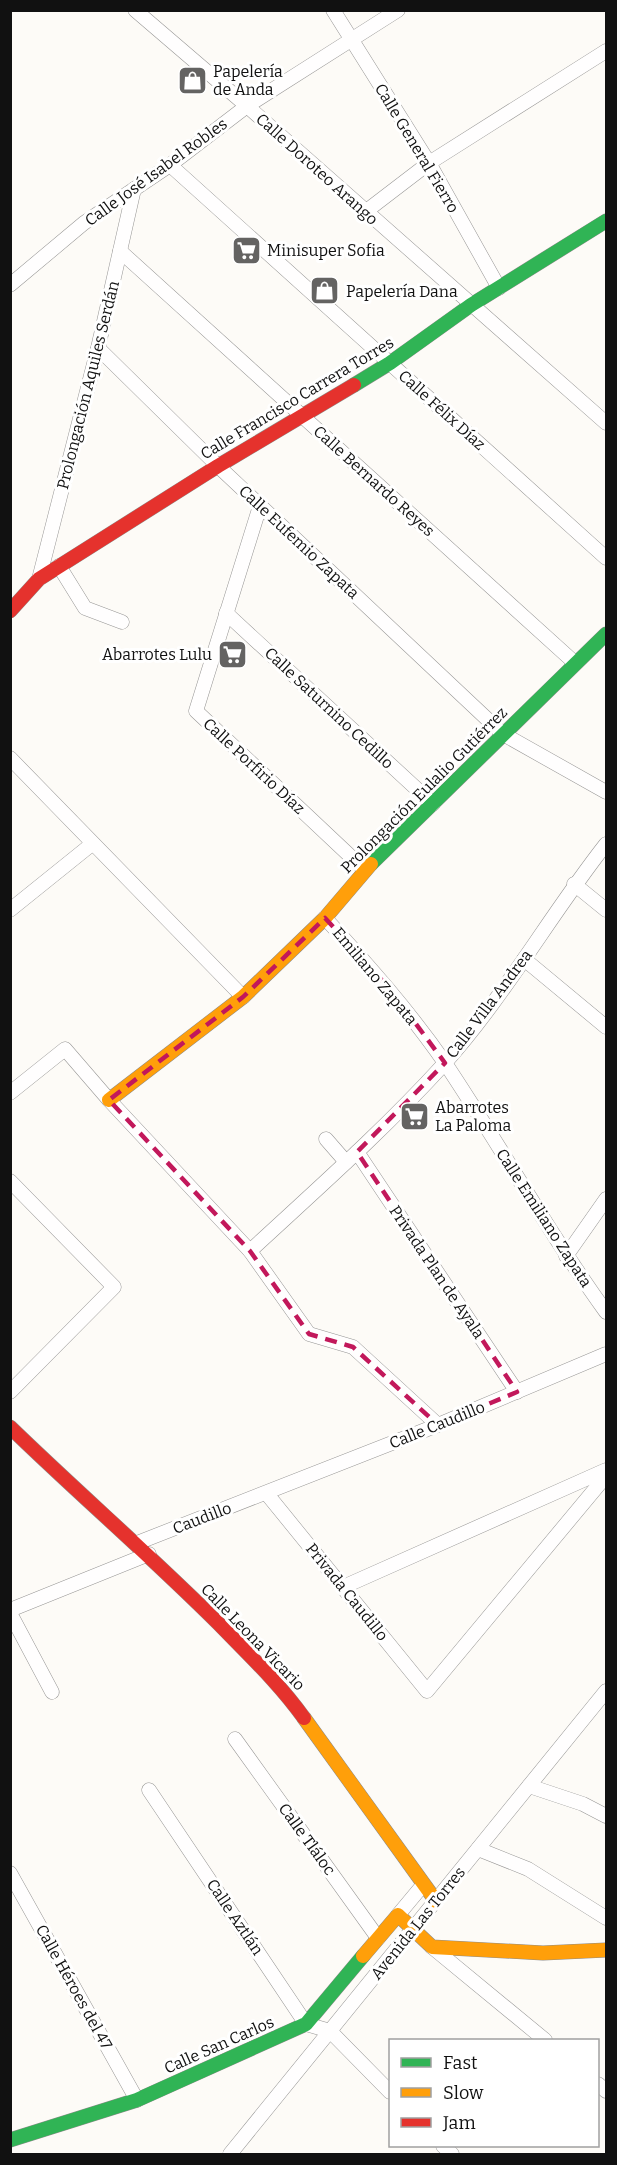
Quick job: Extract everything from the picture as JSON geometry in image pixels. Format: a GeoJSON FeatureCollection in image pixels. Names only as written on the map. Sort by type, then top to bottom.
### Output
{"type":"FeatureCollection","features":[{"type":"Feature","properties":{"kind":"street","name":"Calle Doroteo Arango"},"geometry":{"type":"LineString","coordinates":[[135,10],[606,423]]}},
{"type":"Feature","properties":{"kind":"street","name":"Calle General Fierro"},"geometry":{"type":"LineString","coordinates":[[333,10],[429,163],[499,288]]}},
{"type":"Feature","properties":{"kind":"street","name":"Calle José Isabel Robles"},"geometry":{"type":"LineString","coordinates":[[10,285],[84,223],[170,165],[247,106],[398,10]]}},
{"type":"Feature","properties":{"kind":"street"},"geometry":{"type":"LineString","coordinates":[[365,212],[429,163],[606,51]]}},
{"type":"Feature","properties":{"kind":"street","name":"Calle Félix Díaz"},"geometry":{"type":"LineString","coordinates":[[170,165],[606,558]]}},
{"type":"Feature","properties":{"kind":"street","name":"Prolongación Aquiles Serdán"},"geometry":{"type":"LineString","coordinates":[[39,579],[98,348],[134,189]]}},
{"type":"Feature","properties":{"kind":"street","name":"Calle Francisco Carrera Torres"},"geometry":{"type":"LineString","coordinates":[[10,611],[39,579],[218,466],[390,363],[471,305],[606,221]]}},
{"type":"Feature","properties":{"kind":"street","name":"Calle Bernardo Reyes"},"geometry":{"type":"LineString","coordinates":[[120,251],[575,663]]}},
{"type":"Feature","properties":{"kind":"street","name":"Calle Eufemio Zapata"},"geometry":{"type":"LineString","coordinates":[[98,348],[218,466],[503,734],[606,792]]}},
{"type":"Feature","properties":{"kind":"street","name":"Calle Porfirio Díaz"},"geometry":{"type":"LineString","coordinates":[[260,506],[196,711],[365,870]]}},
{"type":"Feature","properties":{"kind":"street"},"geometry":{"type":"LineString","coordinates":[[59,566],[85,608],[122,622]]}},
{"type":"Feature","properties":{"kind":"street","name":"Calle Saturnino Cedillo"},"geometry":{"type":"LineString","coordinates":[[226,613],[433,804]]}},
{"type":"Feature","properties":{"kind":"street","name":"Prolongación Eulalio Gutiérrez"},"geometry":{"type":"LineString","coordinates":[[109,1100],[243,997],[325,918],[365,870],[606,634]]}},
{"type":"Feature","properties":{"kind":"street"},"geometry":{"type":"LineString","coordinates":[[10,758],[243,997]]}},
{"type":"Feature","properties":{"kind":"street"},"geometry":{"type":"LineString","coordinates":[[10,910],[92,844]]}},
{"type":"Feature","properties":{"kind":"street","name":"Calle Villa Andrea"},"geometry":{"type":"LineString","coordinates":[[250,1251],[352,1157],[445,1063],[524,959],[574,884],[606,844]]}},
{"type":"Feature","properties":{"kind":"street"},"geometry":{"type":"LineString","coordinates":[[574,884],[606,910]]}},
{"type":"Feature","properties":{"kind":"street","name":"Emiliano Zapata"},"geometry":{"type":"LineString","coordinates":[[325,918],[390,989],[445,1063]]}},
{"type":"Feature","properties":{"kind":"street"},"geometry":{"type":"LineString","coordinates":[[524,959],[606,1027]]}},
{"type":"Feature","properties":{"kind":"street"},"geometry":{"type":"LineString","coordinates":[[10,1093],[65,1049],[109,1100],[250,1251],[309,1334],[353,1347],[438,1425]]}},
{"type":"Feature","properties":{"kind":"street","name":"Calle Emiliano Zapata"},"geometry":{"type":"LineString","coordinates":[[445,1063],[566,1256],[606,1312]]}},
{"type":"Feature","properties":{"kind":"street","name":"Privada Plan de Ayala"},"geometry":{"type":"LineString","coordinates":[[326,1139],[352,1157],[517,1392]]}},
{"type":"Feature","properties":{"kind":"street"},"geometry":{"type":"LineString","coordinates":[[10,1181],[114,1287],[10,1392]]}},
{"type":"Feature","properties":{"kind":"street"},"geometry":{"type":"LineString","coordinates":[[566,1256],[606,1199]]}},
{"type":"Feature","properties":{"kind":"street","name":"Calle Caudillo"},"geometry":{"type":"LineString","coordinates":[[267,1494],[606,1354]]}},
{"type":"Feature","properties":{"kind":"street","name":"Calle Leona Vicario"},"geometry":{"type":"LineString","coordinates":[[10,1427],[80,1495],[149,1554],[285,1690],[436,1901]]}},
{"type":"Feature","properties":{"kind":"street"},"geometry":{"type":"LineString","coordinates":[[343,1587],[606,1470]]}},
{"type":"Feature","properties":{"kind":"street","name":"Privada Caudillo"},"geometry":{"type":"LineString","coordinates":[[267,1494],[427,1691],[606,1476]]}},
{"type":"Feature","properties":{"kind":"street","name":"Caudillo"},"geometry":{"type":"LineString","coordinates":[[137,1543],[267,1494]]}},
{"type":"Feature","properties":{"kind":"street"},"geometry":{"type":"LineString","coordinates":[[52,1692],[10,1611],[149,1554]]}},
{"type":"Feature","properties":{"kind":"street","name":"Avenida Las Torres"},"geometry":{"type":"LineString","coordinates":[[230,2154],[606,1691]]}},
{"type":"Feature","properties":{"kind":"street","name":"Calle Tláloc"},"geometry":{"type":"LineString","coordinates":[[235,1739],[378,1938]]}},
{"type":"Feature","properties":{"kind":"street"},"geometry":{"type":"LineString","coordinates":[[529,1786],[583,1804],[606,1816]]}},
{"type":"Feature","properties":{"kind":"street","name":"Calle Aztlán"},"geometry":{"type":"LineString","coordinates":[[149,1790],[306,2024]]}},
{"type":"Feature","properties":{"kind":"street"},"geometry":{"type":"LineString","coordinates":[[478,1849],[528,1869],[606,1918]]}},
{"type":"Feature","properties":{"kind":"street","name":"Calle Héroes del 47"},"geometry":{"type":"LineString","coordinates":[[10,1873],[137,2100]]}},
{"type":"Feature","properties":{"kind":"street","name":"Calle San Carlos"},"geometry":{"type":"LineString","coordinates":[[10,2140],[137,2100],[306,2024],[423,1884]]}},
{"type":"Feature","properties":{"kind":"street"},"geometry":{"type":"LineString","coordinates":[[398,1915],[432,1947],[544,2039]]}},
{"type":"Feature","properties":{"kind":"street"},"geometry":{"type":"LineString","coordinates":[[432,1947],[543,1953],[606,1950]]}},
{"type":"Feature","properties":{"kind":"street"},"geometry":{"type":"LineString","coordinates":[[306,2024],[330,2031],[389,2091]]}},
{"type":"Feature","properties":{"kind":"highlighted area"},"geometry":{"type":"Polygon","coordinates":[[[325,918],[390,989],[445,1063],[357,1152],[517,1392],[438,1425],[353,1347],[309,1334],[250,1251],[109,1100],[243,997],[325,918]]]}},
{"type":"Feature","properties":{"kind":"traffic: fast"},"geometry":{"type":"LineString","coordinates":[[354,385],[390,363],[471,305],[606,221]]}},
{"type":"Feature","properties":{"kind":"traffic: fast"},"geometry":{"type":"LineString","coordinates":[[371,864],[606,634]]}},
{"type":"Feature","properties":{"kind":"traffic: fast"},"geometry":{"type":"LineString","coordinates":[[10,2140],[137,2100],[306,2024],[363,1956]]}},
{"type":"Feature","properties":{"kind":"traffic: slow"},"geometry":{"type":"LineString","coordinates":[[109,1100],[243,997],[325,918],[371,864]]}},
{"type":"Feature","properties":{"kind":"traffic: slow"},"geometry":{"type":"LineString","coordinates":[[304,1718],[436,1901]]}},
{"type":"Feature","properties":{"kind":"traffic: slow"},"geometry":{"type":"LineString","coordinates":[[363,1956],[398,1915],[432,1947],[543,1953],[606,1950]]}},
{"type":"Feature","properties":{"kind":"traffic: jam"},"geometry":{"type":"LineString","coordinates":[[10,611],[39,579],[218,466],[354,385]]}},
{"type":"Feature","properties":{"kind":"traffic: jam"},"geometry":{"type":"LineString","coordinates":[[10,1427],[219,1624],[274,1681],[304,1718]]}},
{"type":"Feature","properties":{"kind":"place","name":"Papelería de Anda"},"geometry":{"type":"Point","coordinates":[192,80]}},
{"type":"Feature","properties":{"kind":"place","name":"Minisuper Sofia"},"geometry":{"type":"Point","coordinates":[246,250]}},
{"type":"Feature","properties":{"kind":"place","name":"Papelería Dana"},"geometry":{"type":"Point","coordinates":[325,291]}},
{"type":"Feature","properties":{"kind":"place","name":"Abarrotes Lulu"},"geometry":{"type":"Point","coordinates":[233,654]}},
{"type":"Feature","properties":{"kind":"place","name":"Abarrotes La Paloma"},"geometry":{"type":"Point","coordinates":[414,1116]}}]}
